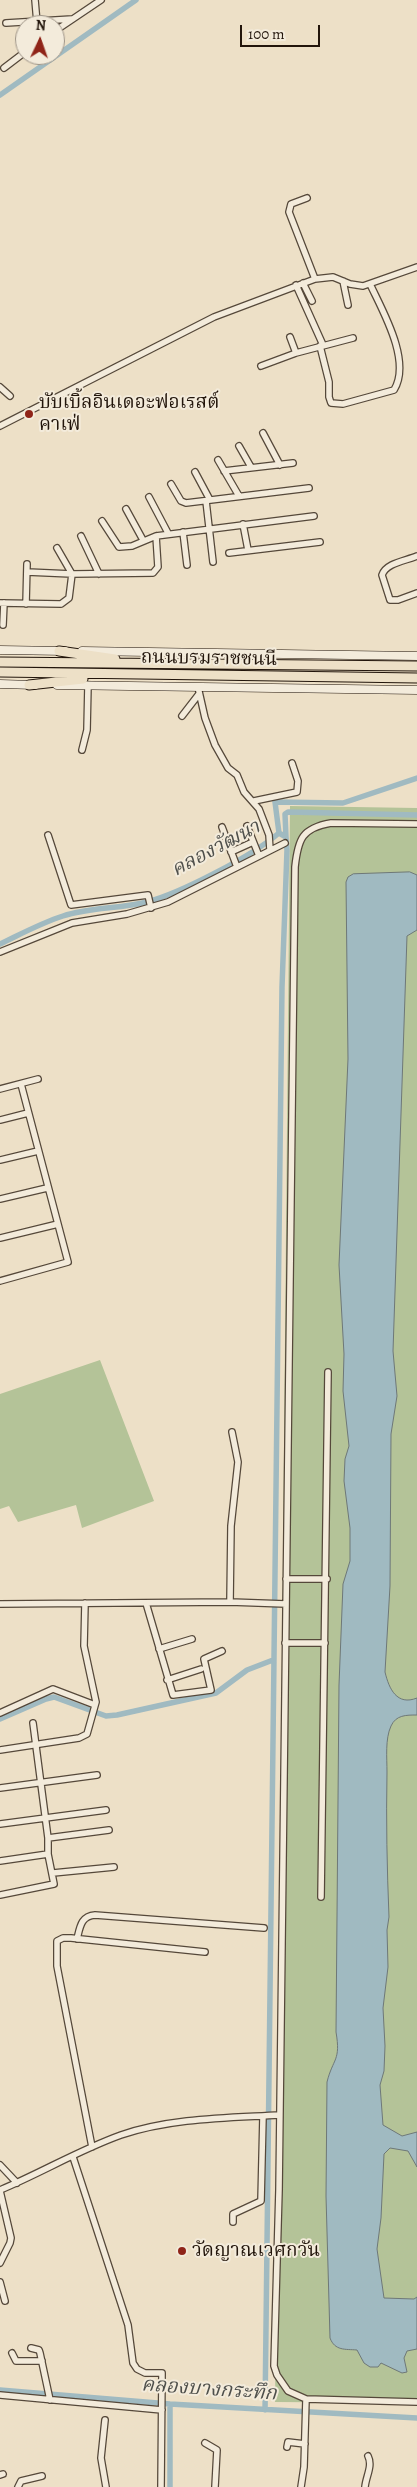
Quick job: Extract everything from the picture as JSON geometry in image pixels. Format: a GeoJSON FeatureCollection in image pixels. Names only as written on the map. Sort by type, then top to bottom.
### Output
{"type":"FeatureCollection","features":[{"type":"Feature","properties":{"kind":"highway"},"geometry":{"type":"LineString","coordinates":[[59,651],[158,664]]}},
{"type":"Feature","properties":{"kind":"highway","name":"ถนนบรมราชชนนี"},"geometry":{"type":"LineString","coordinates":[[0,662],[417,666]]}},
{"type":"Feature","properties":{"kind":"highway","name":"ถนนบรมราชชนนี"},"geometry":{"type":"LineString","coordinates":[[0,672],[417,678]]}},
{"type":"Feature","properties":{"kind":"highway"},"geometry":{"type":"LineString","coordinates":[[29,685],[161,675]]}},
{"type":"Feature","properties":{"kind":"main road"},"geometry":{"type":"LineString","coordinates":[[0,650],[417,656]]}},
{"type":"Feature","properties":{"kind":"main road"},"geometry":{"type":"LineString","coordinates":[[0,684],[88,685],[198,690],[417,690]]}},
{"type":"Feature","properties":{"kind":"street"},"geometry":{"type":"LineString","coordinates":[[35,0],[36,15]]}},
{"type":"Feature","properties":{"kind":"street"},"geometry":{"type":"LineString","coordinates":[[65,24],[101,0]]}},
{"type":"Feature","properties":{"kind":"street"},"geometry":{"type":"LineString","coordinates":[[65,20],[72,19]]}},
{"type":"Feature","properties":{"kind":"street"},"geometry":{"type":"LineString","coordinates":[[6,23],[15,23]]}},
{"type":"Feature","properties":{"kind":"street"},"geometry":{"type":"LineString","coordinates":[[4,68],[15,60]]}},
{"type":"Feature","properties":{"kind":"street"},"geometry":{"type":"LineString","coordinates":[[307,198],[292,204],[289,212],[315,279]]}},
{"type":"Feature","properties":{"kind":"street"},"geometry":{"type":"LineString","coordinates":[[0,426],[214,317],[296,285],[329,277],[356,286],[370,284],[417,267]]}},
{"type":"Feature","properties":{"kind":"street"},"geometry":{"type":"LineString","coordinates":[[343,281],[348,305]]}},
{"type":"Feature","properties":{"kind":"street"},"geometry":{"type":"LineString","coordinates":[[303,283],[312,301]]}},
{"type":"Feature","properties":{"kind":"street"},"geometry":{"type":"LineString","coordinates":[[296,285],[321,346],[329,382],[328,397],[332,403],[343,404],[394,390],[398,377],[397,350],[389,325],[370,284]]}},
{"type":"Feature","properties":{"kind":"street"},"geometry":{"type":"LineString","coordinates":[[290,337],[296,353]]}},
{"type":"Feature","properties":{"kind":"street"},"geometry":{"type":"LineString","coordinates":[[261,366],[296,353],[353,338]]}},
{"type":"Feature","properties":{"kind":"street"},"geometry":{"type":"LineString","coordinates":[[0,387],[10,396]]}},
{"type":"Feature","properties":{"kind":"street"},"geometry":{"type":"LineString","coordinates":[[263,433],[280,464]]}},
{"type":"Feature","properties":{"kind":"street"},"geometry":{"type":"LineString","coordinates":[[239,446],[251,467]]}},
{"type":"Feature","properties":{"kind":"street"},"geometry":{"type":"LineString","coordinates":[[218,460],[239,496]]}},
{"type":"Feature","properties":{"kind":"street"},"geometry":{"type":"LineString","coordinates":[[224,471],[293,463]]}},
{"type":"Feature","properties":{"kind":"street"},"geometry":{"type":"LineString","coordinates":[[195,472],[208,501],[213,562]]}},
{"type":"Feature","properties":{"kind":"street"},"geometry":{"type":"LineString","coordinates":[[171,484],[183,503],[309,488]]}},
{"type":"Feature","properties":{"kind":"street"},"geometry":{"type":"LineString","coordinates":[[149,497],[168,533]]}},
{"type":"Feature","properties":{"kind":"street"},"geometry":{"type":"LineString","coordinates":[[126,509],[143,540]]}},
{"type":"Feature","properties":{"kind":"street"},"geometry":{"type":"LineString","coordinates":[[102,521],[119,547],[132,546],[143,540],[168,533],[314,516]]}},
{"type":"Feature","properties":{"kind":"street"},"geometry":{"type":"LineString","coordinates":[[243,524],[248,550]]}},
{"type":"Feature","properties":{"kind":"street"},"geometry":{"type":"LineString","coordinates":[[183,532],[187,565]]}},
{"type":"Feature","properties":{"kind":"street"},"geometry":{"type":"LineString","coordinates":[[80,536],[99,574]]}},
{"type":"Feature","properties":{"kind":"street"},"geometry":{"type":"LineString","coordinates":[[26,572],[72,574],[153,573],[158,567],[156,536]]}},
{"type":"Feature","properties":{"kind":"street"},"geometry":{"type":"LineString","coordinates":[[230,553],[320,542]]}},
{"type":"Feature","properties":{"kind":"street"},"geometry":{"type":"LineString","coordinates":[[3,625],[2,603],[61,604],[66,602],[71,593],[72,574],[57,548]]}},
{"type":"Feature","properties":{"kind":"street"},"geometry":{"type":"LineString","coordinates":[[417,556],[390,566],[385,569],[382,575],[390,600],[395,601],[417,593]]}},
{"type":"Feature","properties":{"kind":"street"},"geometry":{"type":"LineString","coordinates":[[26,604],[27,564]]}},
{"type":"Feature","properties":{"kind":"street"},"geometry":{"type":"LineString","coordinates":[[82,750],[87,730],[88,685]]}},
{"type":"Feature","properties":{"kind":"street"},"geometry":{"type":"LineString","coordinates":[[182,716],[198,690]]}},
{"type":"Feature","properties":{"kind":"street"},"geometry":{"type":"LineString","coordinates":[[198,690],[215,745],[228,768],[236,775],[244,792],[254,801],[269,835],[270,848]]}},
{"type":"Feature","properties":{"kind":"street"},"geometry":{"type":"LineString","coordinates":[[254,801],[297,792],[298,781],[292,763]]}},
{"type":"Feature","properties":{"kind":"street"},"geometry":{"type":"LineString","coordinates":[[417,824],[331,823],[319,825],[308,831],[297,849],[293,1011],[290,1394],[274,2366],[277,2375],[288,2391],[306,2400],[417,2402]]}},
{"type":"Feature","properties":{"kind":"street"},"geometry":{"type":"LineString","coordinates":[[247,826],[258,854]]}},
{"type":"Feature","properties":{"kind":"street"},"geometry":{"type":"LineString","coordinates":[[222,827],[236,866]]}},
{"type":"Feature","properties":{"kind":"street"},"geometry":{"type":"LineString","coordinates":[[48,835],[71,905],[148,895],[150,907]]}},
{"type":"Feature","properties":{"kind":"street"},"geometry":{"type":"LineString","coordinates":[[231,854],[253,843]]}},
{"type":"Feature","properties":{"kind":"street"},"geometry":{"type":"LineString","coordinates":[[0,952],[72,922],[150,907],[191,892],[258,854],[285,843]]}},
{"type":"Feature","properties":{"kind":"street"},"geometry":{"type":"LineString","coordinates":[[0,1089],[38,1079]]}},
{"type":"Feature","properties":{"kind":"street"},"geometry":{"type":"LineString","coordinates":[[0,1280],[68,1262],[21,1084]]}},
{"type":"Feature","properties":{"kind":"street"},"geometry":{"type":"LineString","coordinates":[[0,1120],[28,1113]]}},
{"type":"Feature","properties":{"kind":"street"},"geometry":{"type":"LineString","coordinates":[[0,1160],[38,1151]]}},
{"type":"Feature","properties":{"kind":"street"},"geometry":{"type":"LineString","coordinates":[[0,1199],[47,1188]]}},
{"type":"Feature","properties":{"kind":"street"},"geometry":{"type":"LineString","coordinates":[[0,1238],[58,1224]]}},
{"type":"Feature","properties":{"kind":"street"},"geometry":{"type":"LineString","coordinates":[[321,1897],[328,1372]]}},
{"type":"Feature","properties":{"kind":"street"},"geometry":{"type":"LineString","coordinates":[[230,1602],[231,1526],[238,1462],[232,1432]]}},
{"type":"Feature","properties":{"kind":"street"},"geometry":{"type":"LineString","coordinates":[[286,1579],[326,1580]]}},
{"type":"Feature","properties":{"kind":"street"},"geometry":{"type":"LineString","coordinates":[[0,1604],[230,1602],[286,1604]]}},
{"type":"Feature","properties":{"kind":"street"},"geometry":{"type":"LineString","coordinates":[[146,1603],[167,1680],[172,1693],[176,1696],[210,1690],[204,1660],[222,1651]]}},
{"type":"Feature","properties":{"kind":"street"},"geometry":{"type":"LineString","coordinates":[[0,1750],[84,1737],[95,1707],[95,1696],[84,1646],[85,1604]]}},
{"type":"Feature","properties":{"kind":"street"},"geometry":{"type":"LineString","coordinates":[[159,1649],[192,1639]]}},
{"type":"Feature","properties":{"kind":"street"},"geometry":{"type":"LineString","coordinates":[[285,1643],[325,1643]]}},
{"type":"Feature","properties":{"kind":"street"},"geometry":{"type":"LineString","coordinates":[[167,1680],[202,1669]]}},
{"type":"Feature","properties":{"kind":"street"},"geometry":{"type":"LineString","coordinates":[[0,1713],[53,1689],[95,1707]]}},
{"type":"Feature","properties":{"kind":"street"},"geometry":{"type":"LineString","coordinates":[[0,1895],[54,1884],[48,1854],[46,1818],[33,1723]]}},
{"type":"Feature","properties":{"kind":"street"},"geometry":{"type":"LineString","coordinates":[[0,1788],[97,1775]]}},
{"type":"Feature","properties":{"kind":"street"},"geometry":{"type":"LineString","coordinates":[[0,1824],[106,1810]]}},
{"type":"Feature","properties":{"kind":"street"},"geometry":{"type":"LineString","coordinates":[[48,1838],[109,1830]]}},
{"type":"Feature","properties":{"kind":"street"},"geometry":{"type":"LineString","coordinates":[[0,1860],[48,1854]]}},
{"type":"Feature","properties":{"kind":"street"},"geometry":{"type":"LineString","coordinates":[[53,1873],[114,1867]]}},
{"type":"Feature","properties":{"kind":"street"},"geometry":{"type":"LineString","coordinates":[[78,1939],[80,1923],[90,1915],[264,1928]]}},
{"type":"Feature","properties":{"kind":"street"},"geometry":{"type":"LineString","coordinates":[[92,2147],[55,1951],[59,1939],[78,1939],[205,1952]]}},
{"type":"Feature","properties":{"kind":"street"},"geometry":{"type":"LineString","coordinates":[[234,2222],[233,2214],[262,2201],[266,2116]]}},
{"type":"Feature","properties":{"kind":"street"},"geometry":{"type":"LineString","coordinates":[[0,2263],[10,2244],[10,2238],[0,2191],[92,2147],[134,2132],[176,2123],[278,2116]]}},
{"type":"Feature","properties":{"kind":"street"},"geometry":{"type":"LineString","coordinates":[[73,2157],[128,2325],[133,2363],[137,2369],[146,2373],[162,2373],[162,2487]]}},
{"type":"Feature","properties":{"kind":"street"},"geometry":{"type":"LineString","coordinates":[[0,2165],[17,2183]]}},
{"type":"Feature","properties":{"kind":"street"},"geometry":{"type":"LineString","coordinates":[[0,2282],[5,2302]]}},
{"type":"Feature","properties":{"kind":"street"},"geometry":{"type":"LineString","coordinates":[[31,2348],[39,2350],[49,2398]]}},
{"type":"Feature","properties":{"kind":"street"},"geometry":{"type":"LineString","coordinates":[[12,2353],[16,2361],[42,2361]]}},
{"type":"Feature","properties":{"kind":"street"},"geometry":{"type":"LineString","coordinates":[[0,2396],[162,2406]]}},
{"type":"Feature","properties":{"kind":"street"},"geometry":{"type":"LineString","coordinates":[[301,2487],[305,2444],[304,2415],[306,2400]]}},
{"type":"Feature","properties":{"kind":"street"},"geometry":{"type":"LineString","coordinates":[[104,2420],[101,2458],[106,2487]]}},
{"type":"Feature","properties":{"kind":"street"},"geometry":{"type":"LineString","coordinates":[[287,2447],[288,2442],[305,2444]]}},
{"type":"Feature","properties":{"kind":"street"},"geometry":{"type":"LineString","coordinates":[[204,2443],[217,2450],[215,2487]]}},
{"type":"Feature","properties":{"kind":"street"},"geometry":{"type":"LineString","coordinates":[[365,2487],[370,2464],[368,2456]]}},
{"type":"Feature","properties":{"kind":"street"},"geometry":{"type":"LineString","coordinates":[[18,2487],[21,2481],[26,2478],[42,2476]]}},
{"type":"Feature","properties":{"kind":"green space"},"geometry":{"type":"Polygon","coordinates":[[[290,806],[417,808],[417,2403],[275,2402],[290,806]]]}},
{"type":"Feature","properties":{"kind":"green space"},"geometry":{"type":"Polygon","coordinates":[[[100,1360],[154,1501],[82,1528],[76,1505],[18,1522],[9,1506],[0,1509],[0,1394],[100,1360]]]}},
{"type":"Feature","properties":{"kind":"water"},"geometry":{"type":"Polygon","coordinates":[[[410,872],[417,875],[417,930],[407,936],[393,1351],[397,1396],[391,1434],[390,1586],[385,1672],[392,1690],[399,1698],[410,1700],[417,1698],[417,1715],[405,1716],[393,1722],[387,1743],[388,1967],[383,2008],[384,2071],[380,2085],[383,2125],[402,2136],[417,2132],[417,2167],[408,2151],[390,2148],[384,2154],[381,2218],[377,2249],[384,2298],[414,2299],[417,2297],[417,2349],[407,2351],[404,2358],[407,2372],[402,2373],[381,2363],[378,2367],[370,2367],[364,2363],[357,2350],[338,2347],[330,2338],[326,2196],[327,2082],[338,2049],[336,2032],[339,1685],[343,1584],[350,1561],[350,1528],[344,1481],[345,1459],[349,1446],[343,1391],[344,1354],[339,1265],[348,1059],[346,882],[348,877],[353,874],[410,872]]]}},
{"type":"Feature","properties":{"kind":"waterway"},"geometry":{"type":"LineString","coordinates":[[0,95],[136,0]]}},
{"type":"Feature","properties":{"kind":"waterway","name":"คลองวัฒนา"},"geometry":{"type":"LineString","coordinates":[[0,944],[39,925],[63,916],[147,902],[178,891],[216,873],[252,852],[279,833],[275,802],[343,803],[417,778]]}},
{"type":"Feature","properties":{"kind":"waterway"},"geometry":{"type":"LineString","coordinates":[[286,837],[285,814],[288,812],[417,815]]}},
{"type":"Feature","properties":{"kind":"waterway"},"geometry":{"type":"LineString","coordinates":[[265,2410],[282,987],[287,850],[286,837],[279,833]]}},
{"type":"Feature","properties":{"kind":"waterway"},"geometry":{"type":"LineString","coordinates":[[0,1719],[54,1697],[106,1716],[117,1715],[216,1693],[247,1670],[273,1660]]}},
{"type":"Feature","properties":{"kind":"waterway","name":"คลองบางกระทึก"},"geometry":{"type":"LineString","coordinates":[[0,2390],[170,2404],[417,2418]]}},
{"type":"Feature","properties":{"kind":"waterway"},"geometry":{"type":"LineString","coordinates":[[170,2404],[170,2487]]}},
{"type":"Feature","properties":{"kind":"place","name":"บับเบิ้ลอินเดอะฟอเรสต์ คาเฟ่"},"geometry":{"type":"Point","coordinates":[29,414]}},
{"type":"Feature","properties":{"kind":"place","name":"วัดญาณเวศกวัน"},"geometry":{"type":"Point","coordinates":[182,2251]}}]}
